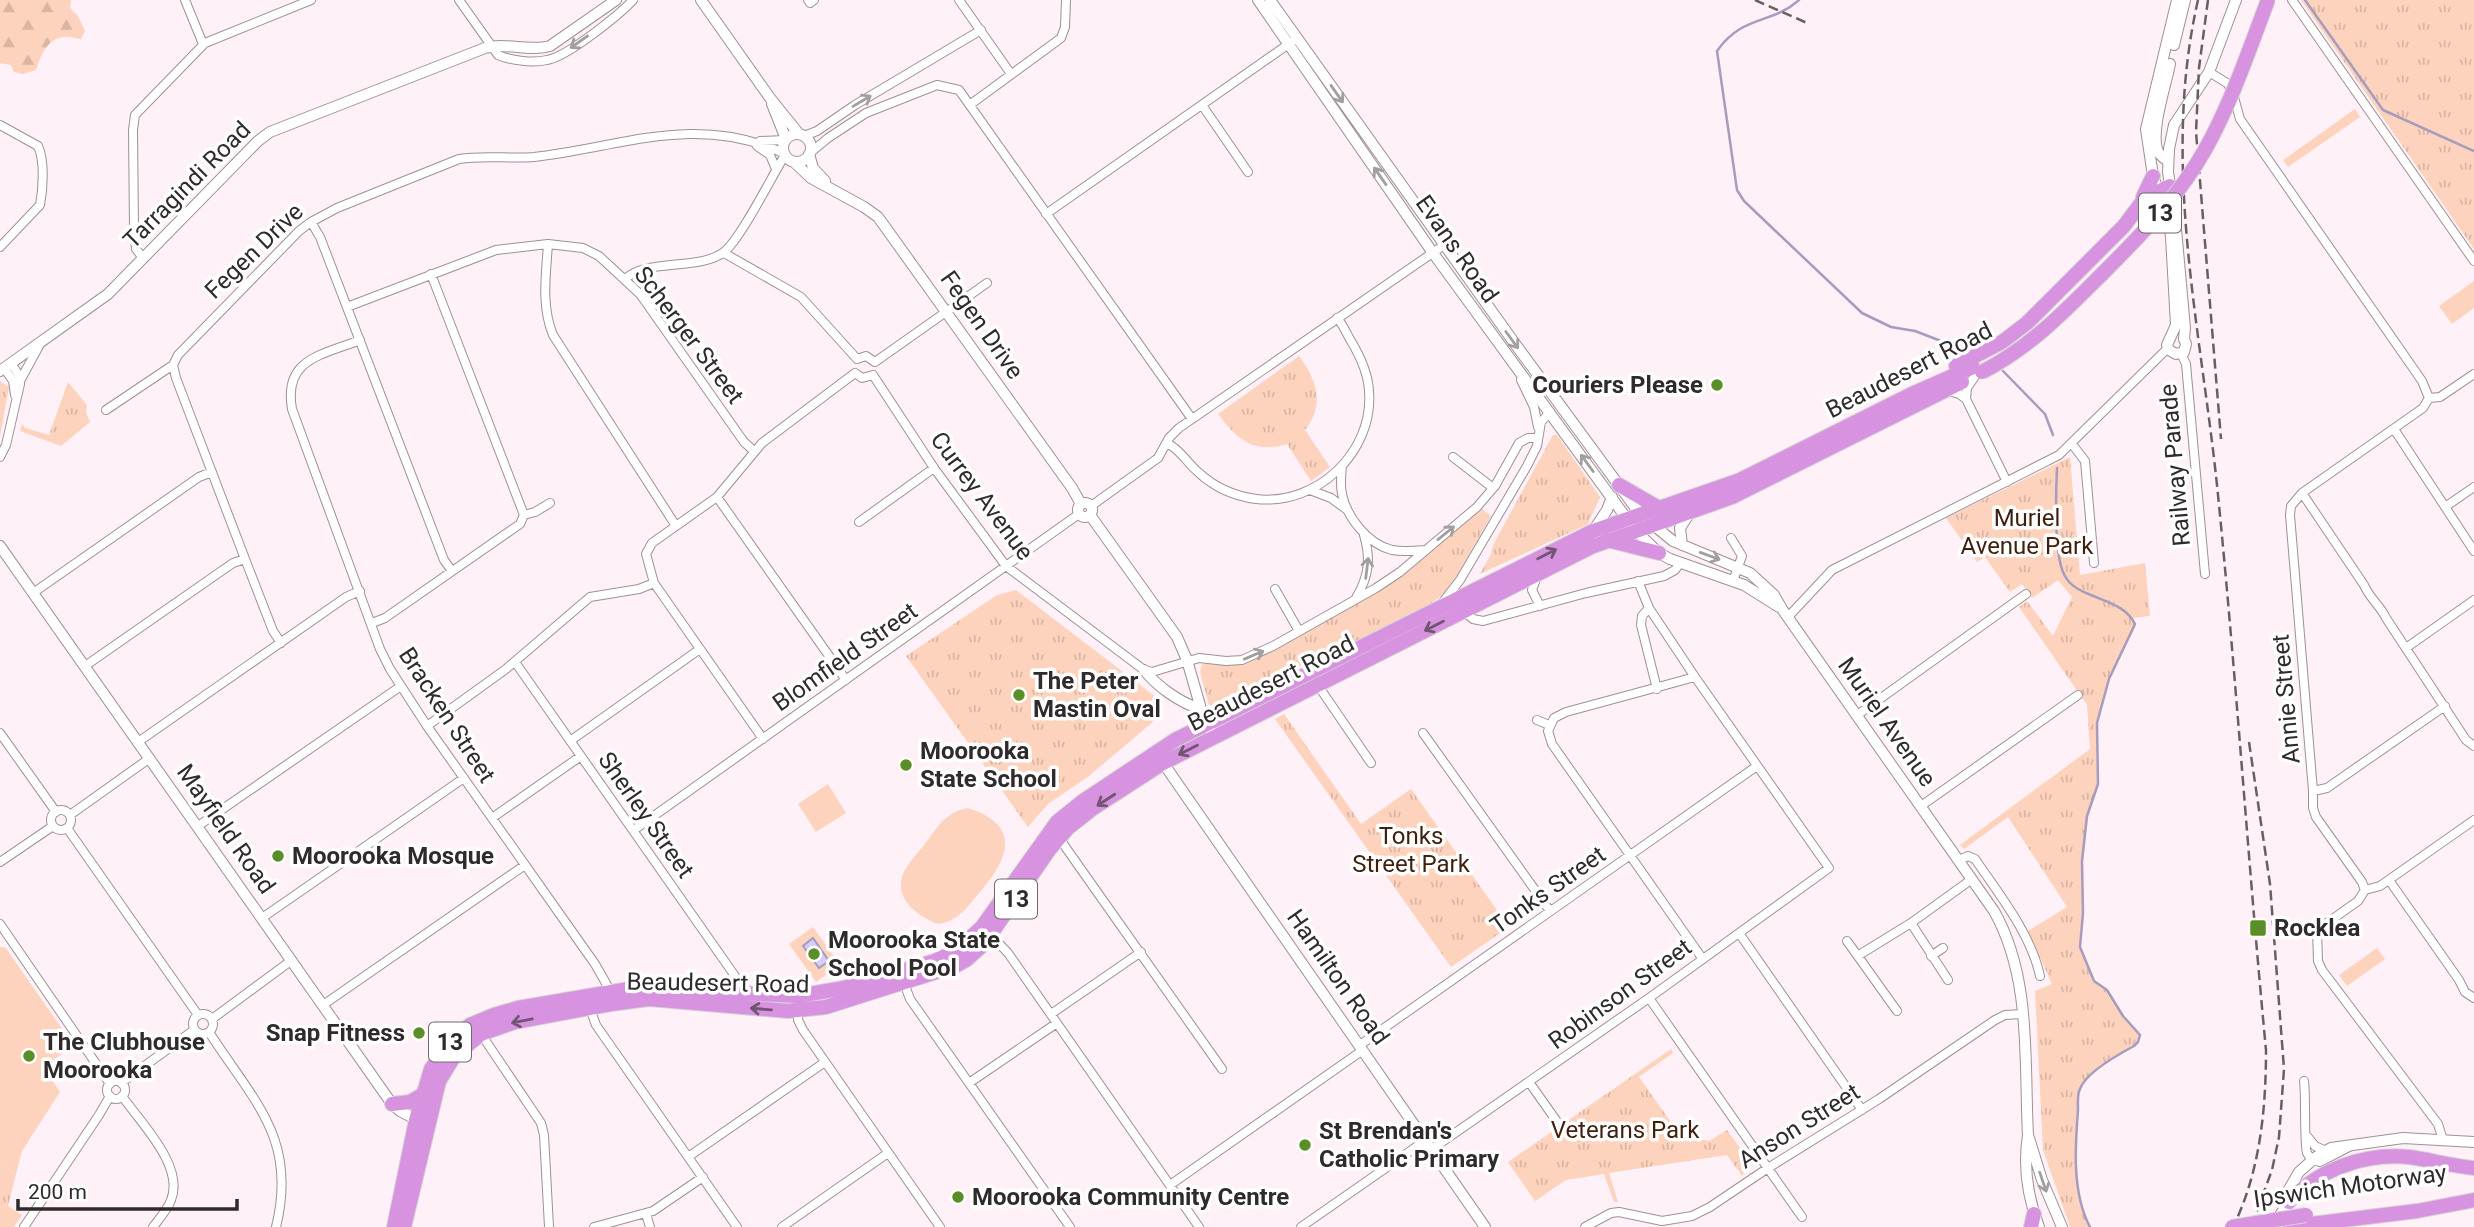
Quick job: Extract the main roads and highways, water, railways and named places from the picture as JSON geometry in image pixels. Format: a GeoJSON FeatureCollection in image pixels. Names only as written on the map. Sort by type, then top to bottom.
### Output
{"type":"FeatureCollection","features":[{"type":"Feature","properties":{"kind":"highway","name":"Beaudesert Road"},"geometry":{"type":"LineString","coordinates":[[1211,731],[1317,684],[1607,540],[1659,508],[1740,480],[1912,394],[1977,371],[2050,314],[2159,203],[2180,176],[2214,116],[2259,0]]}},
{"type":"Feature","properties":{"kind":"highway","name":"Beaudesert Road"},"geometry":{"type":"LineString","coordinates":[[610,998],[797,1011],[826,1007],[955,966],[975,953],[1057,821],[1083,800],[1434,612],[1593,531],[1690,512],[1732,497],[1946,390],[2031,342],[2143,232],[2174,195],[2220,122],[2267,0]]}},
{"type":"Feature","properties":{"kind":"highway"},"geometry":{"type":"LineString","coordinates":[[1912,394],[1915,386],[2002,342],[2027,323],[2124,226],[2140,205],[2153,176]]}},
{"type":"Feature","properties":{"kind":"highway"},"geometry":{"type":"LineString","coordinates":[[2098,252],[2104,251],[2162,191],[2140,205]]}},
{"type":"Feature","properties":{"kind":"highway"},"geometry":{"type":"LineString","coordinates":[[1615,491],[1659,508]]}},
{"type":"Feature","properties":{"kind":"highway"},"geometry":{"type":"LineString","coordinates":[[1607,540],[1659,552]]}},
{"type":"Feature","properties":{"kind":"highway","name":"Beaudesert Road"},"geometry":{"type":"LineString","coordinates":[[394,1227],[422,1122],[435,1091],[449,1063],[461,1049],[481,1034],[515,1022],[610,998],[635,988],[659,987],[798,996],[844,988],[935,961],[955,952],[987,931],[1059,838],[1159,758]]}},
{"type":"Feature","properties":{"kind":"highway","name":"Beaudesert Road"},"geometry":{"type":"LineString","coordinates":[[404,1227],[422,1122],[422,1096],[435,1061],[451,1041],[470,1025],[518,1008],[588,1002]]}},
{"type":"Feature","properties":{"kind":"highway"},"geometry":{"type":"LineString","coordinates":[[392,1104],[410,1102],[422,1096]]}},
{"type":"Feature","properties":{"kind":"highway"},"geometry":{"type":"LineString","coordinates":[[2289,1202],[2303,1188],[2328,1173],[2371,1158],[2407,1157],[2474,1168]]}},
{"type":"Feature","properties":{"kind":"highway","name":"Ipswich Motorway"},"geometry":{"type":"LineString","coordinates":[[2232,1227],[2474,1191]]}},
{"type":"Feature","properties":{"kind":"highway","name":"Ipswich Motorway"},"geometry":{"type":"LineString","coordinates":[[2289,1226],[2417,1211],[2474,1200]]}},
{"type":"Feature","properties":{"kind":"waterway"},"geometry":{"type":"LineString","coordinates":[[1799,0],[1789,8],[1737,31],[1717,51],[1737,190],[1744,201],[1862,313],[1891,327],[1915,331],[1967,351]]}},
{"type":"Feature","properties":{"kind":"waterway"},"geometry":{"type":"LineString","coordinates":[[2305,0],[2383,110],[2474,151]]}},
{"type":"Feature","properties":{"kind":"waterway"},"geometry":{"type":"LineString","coordinates":[[2003,371],[2045,414],[2053,435]]}},
{"type":"Feature","properties":{"kind":"waterway"},"geometry":{"type":"LineString","coordinates":[[2057,468],[2057,540],[2065,576],[2080,590],[2122,609],[2135,624],[2109,679],[2097,723],[2098,784],[2087,816],[2082,861],[2083,913],[2080,947],[2094,981],[2107,990],[2123,1016],[2140,1035],[2134,1046],[2089,1076],[2079,1091],[2076,1170],[2080,1200],[2090,1227]]}},
{"type":"Feature","properties":{"kind":"railway"},"geometry":{"type":"LineString","coordinates":[[1755,0],[1807,23]]}},
{"type":"Feature","properties":{"kind":"railway"},"geometry":{"type":"LineString","coordinates":[[2198,0],[2187,60],[2183,182],[2187,243],[2224,556],[2266,1050],[2260,1140],[2250,1185],[2233,1227]]}},
{"type":"Feature","properties":{"kind":"railway"},"geometry":{"type":"LineString","coordinates":[[2208,0],[2199,68],[2196,132],[2221,439]]}},
{"type":"Feature","properties":{"kind":"railway"},"geometry":{"type":"LineString","coordinates":[[2249,742],[2270,884],[2284,1069],[2279,1137],[2272,1170],[2251,1227]]}},
{"type":"Feature","properties":{"kind":"place","name":"Couriers Please"},"geometry":{"type":"Point","coordinates":[1717,385]}},
{"type":"Feature","properties":{"kind":"place","name":"The Peter Mastin Oval"},"geometry":{"type":"Point","coordinates":[1019,695]}},
{"type":"Feature","properties":{"kind":"place","name":"Moorooka State School"},"geometry":{"type":"Point","coordinates":[906,765]}},
{"type":"Feature","properties":{"kind":"place","name":"Moorooka Mosque"},"geometry":{"type":"Point","coordinates":[278,856]}},
{"type":"Feature","properties":{"kind":"place","name":"Rocklea"},"geometry":{"type":"Point","coordinates":[2258,928]}},
{"type":"Feature","properties":{"kind":"place","name":"Moorooka State School Pool"},"geometry":{"type":"Point","coordinates":[814,954]}},
{"type":"Feature","properties":{"kind":"place","name":"Snap Fitness"},"geometry":{"type":"Point","coordinates":[419,1033]}},
{"type":"Feature","properties":{"kind":"place","name":"The Clubhouse Moorooka"},"geometry":{"type":"Point","coordinates":[29,1056]}},
{"type":"Feature","properties":{"kind":"place","name":"St Brendan's Catholic Primary"},"geometry":{"type":"Point","coordinates":[1305,1145]}},
{"type":"Feature","properties":{"kind":"place","name":"Moorooka Community Centre"},"geometry":{"type":"Point","coordinates":[958,1197]}},
{"type":"Feature","properties":{"kind":"park label","name":"Muriel Avenue Park"},"geometry":{"type":"Point","coordinates":[2027,532]}},
{"type":"Feature","properties":{"kind":"park label","name":"Tonks Street Park"},"geometry":{"type":"Point","coordinates":[1411,850]}},
{"type":"Feature","properties":{"kind":"park label","name":"Veterans Park"},"geometry":{"type":"Point","coordinates":[1625,1130]}}]}
